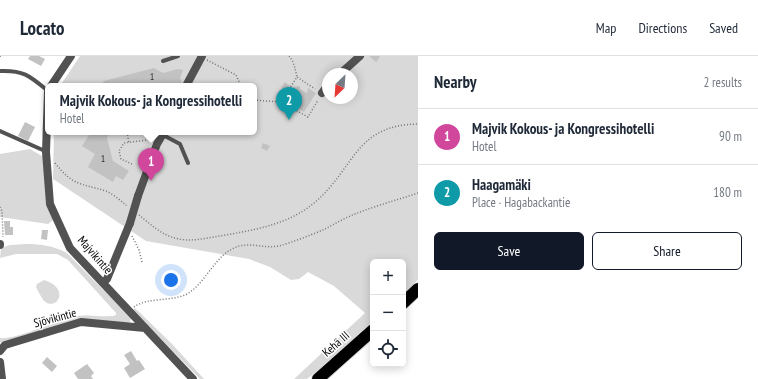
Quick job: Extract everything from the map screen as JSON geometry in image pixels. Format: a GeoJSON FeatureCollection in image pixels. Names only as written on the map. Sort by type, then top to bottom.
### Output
{"type":"FeatureCollection","features":[{"type":"Feature","properties":{"kind":"highway"},"geometry":{"type":"LineString","coordinates":[[406,300],[418,289]]}},
{"type":"Feature","properties":{"kind":"highway","name":"Kehä III"},"geometry":{"type":"LineString","coordinates":[[318,379],[372,331]]}},
{"type":"Feature","properties":{"kind":"street"},"geometry":{"type":"LineString","coordinates":[[53,83],[71,56]]}},
{"type":"Feature","properties":{"kind":"street"},"geometry":{"type":"LineString","coordinates":[[347,68],[360,56]]}},
{"type":"Feature","properties":{"kind":"street"},"geometry":{"type":"LineString","coordinates":[[188,83],[202,57]]}},
{"type":"Feature","properties":{"kind":"street","name":"Majvikintie"},"geometry":{"type":"LineString","coordinates":[[47,135],[46,152],[50,204],[70,248],[105,281],[145,328],[193,379]]}},
{"type":"Feature","properties":{"kind":"street"},"geometry":{"type":"LineString","coordinates":[[105,281],[128,226],[157,144],[163,135]]}},
{"type":"Feature","properties":{"kind":"street","name":"Sjövikintie"},"geometry":{"type":"LineString","coordinates":[[0,349],[5,345],[81,322],[145,328]]}},
{"type":"Feature","properties":{"kind":"street"},"geometry":{"type":"LineString","coordinates":[[0,362],[2,379]]}},
{"type":"Feature","properties":{"kind":"lane"},"geometry":{"type":"LineString","coordinates":[[163,61],[178,56]]}},
{"type":"Feature","properties":{"kind":"lane"},"geometry":{"type":"LineString","coordinates":[[0,71],[21,72],[34,79],[45,88]]}},
{"type":"Feature","properties":{"kind":"lane"},"geometry":{"type":"LineString","coordinates":[[0,131],[46,152]]}},
{"type":"Feature","properties":{"kind":"lane"},"geometry":{"type":"LineString","coordinates":[[167,135],[180,144],[188,163]]}},
{"type":"Feature","properties":{"kind":"path"},"geometry":{"type":"LineString","coordinates":[[281,102],[297,76],[295,66],[291,57],[289,56]]}},
{"type":"Feature","properties":{"kind":"path"},"geometry":{"type":"LineString","coordinates":[[202,57],[236,75],[240,83]]}},
{"type":"Feature","properties":{"kind":"path"},"geometry":{"type":"LineString","coordinates":[[257,100],[281,102],[308,117],[322,93],[297,76]]}},
{"type":"Feature","properties":{"kind":"path"},"geometry":{"type":"LineString","coordinates":[[134,212],[164,233],[174,238],[190,240],[263,228],[297,214],[314,203],[332,185],[355,152],[372,136],[387,128],[402,124],[418,124]]}},
{"type":"Feature","properties":{"kind":"path"},"geometry":{"type":"LineString","coordinates":[[128,135],[129,143]]}},
{"type":"Feature","properties":{"kind":"path"},"geometry":{"type":"LineString","coordinates":[[132,164],[121,159],[119,151],[124,143],[148,140]]}},
{"type":"Feature","properties":{"kind":"path"},"geometry":{"type":"LineString","coordinates":[[46,152],[68,177],[78,184],[108,192],[129,208]]}},
{"type":"Feature","properties":{"kind":"path"},"geometry":{"type":"LineString","coordinates":[[130,311],[138,304],[186,295],[196,287],[225,253],[236,247],[247,245],[278,246],[326,228],[353,215],[418,193]]}},
{"type":"Feature","properties":{"kind":"path"},"geometry":{"type":"LineString","coordinates":[[0,207],[2,211],[4,236],[0,245]]}},
{"type":"Feature","properties":{"kind":"path"},"geometry":{"type":"LineString","coordinates":[[128,226],[139,250],[142,262]]}},
{"type":"Feature","properties":{"kind":"shaded area"},"geometry":{"type":"Polygon","coordinates":[[[80,56],[418,56],[418,280],[406,291],[406,259],[370,259],[370,325],[307,379],[294,379],[365,313],[334,286],[308,272],[299,279],[291,280],[270,267],[249,259],[146,241],[53,179],[54,135],[257,135],[257,83],[62,83],[80,56]]]}},
{"type":"Feature","properties":{"kind":"shaded area"},"geometry":{"type":"Polygon","coordinates":[[[30,149],[47,159],[48,190],[56,218],[48,224],[0,217],[0,154],[30,149]]]}},
{"type":"Feature","properties":{"kind":"shaded area"},"geometry":{"type":"Polygon","coordinates":[[[26,244],[47,246],[67,253],[131,318],[130,322],[81,319],[0,343],[0,338],[16,336],[77,316],[116,315],[116,313],[68,260],[57,254],[16,254],[0,258],[1,248],[10,245],[26,244]]]}},
{"type":"Feature","properties":{"kind":"shaded area"},"geometry":{"type":"Polygon","coordinates":[[[44,280],[57,288],[59,293],[59,298],[53,303],[49,304],[44,301],[36,287],[37,284],[44,280]]]}},
{"type":"Feature","properties":{"kind":"shaded area"},"geometry":{"type":"Polygon","coordinates":[[[135,308],[172,344],[204,379],[200,379],[133,310],[135,308]]]}},
{"type":"Feature","properties":{"kind":"building"},"geometry":{"type":"Polygon","coordinates":[[[30,56],[39,56],[45,59],[41,66],[28,59],[30,56]]]}},
{"type":"Feature","properties":{"kind":"building"},"geometry":{"type":"Polygon","coordinates":[[[369,56],[379,56],[380,57],[376,62],[369,56]]]}},
{"type":"Feature","properties":{"kind":"building"},"geometry":{"type":"Polygon","coordinates":[[[154,68],[163,73],[178,69],[183,70],[180,78],[182,83],[103,83],[104,81],[154,68]]]}},
{"type":"Feature","properties":{"kind":"building"},"geometry":{"type":"Polygon","coordinates":[[[285,82],[290,86],[287,91],[281,88],[285,82]]]}},
{"type":"Feature","properties":{"kind":"building"},"geometry":{"type":"Polygon","coordinates":[[[300,86],[300,89],[307,93],[308,88],[316,93],[304,112],[287,101],[289,98],[288,96],[294,87],[300,86]]]}},
{"type":"Feature","properties":{"kind":"building"},"geometry":{"type":"Polygon","coordinates":[[[25,122],[35,127],[28,141],[18,136],[25,122]]]}},
{"type":"Feature","properties":{"kind":"building"},"geometry":{"type":"Polygon","coordinates":[[[89,135],[108,135],[107,138],[113,161],[129,171],[123,180],[116,176],[113,182],[88,167],[95,154],[82,146],[89,135]]]}},
{"type":"Feature","properties":{"kind":"building"},"geometry":{"type":"Polygon","coordinates":[[[263,143],[270,146],[267,151],[261,148],[263,143]]]}},
{"type":"Feature","properties":{"kind":"building"},"geometry":{"type":"Polygon","coordinates":[[[4,221],[10,221],[10,227],[13,227],[13,235],[5,235],[4,221]]]}},
{"type":"Feature","properties":{"kind":"building"},"geometry":{"type":"Polygon","coordinates":[[[42,230],[48,230],[47,240],[41,239],[42,230]]]}},
{"type":"Feature","properties":{"kind":"building"},"geometry":{"type":"Polygon","coordinates":[[[131,351],[137,361],[139,360],[145,369],[130,378],[124,368],[130,364],[124,355],[131,351]]]}},
{"type":"Feature","properties":{"kind":"building"},"geometry":{"type":"Polygon","coordinates":[[[47,357],[57,366],[52,372],[42,363],[47,357]]]}},
{"type":"Feature","properties":{"kind":"building"},"geometry":{"type":"Polygon","coordinates":[[[87,364],[94,373],[91,376],[93,379],[78,379],[74,373],[87,364]]]}},
{"type":"Feature","properties":{"kind":"place","name":"Haagamäki"},"geometry":{"type":"Point","coordinates":[289,120]}},
{"type":"Feature","properties":{"kind":"place","name":"Majvik Kokous- ja Kongressihotelli"},"geometry":{"type":"Point","coordinates":[151,181]}}]}
